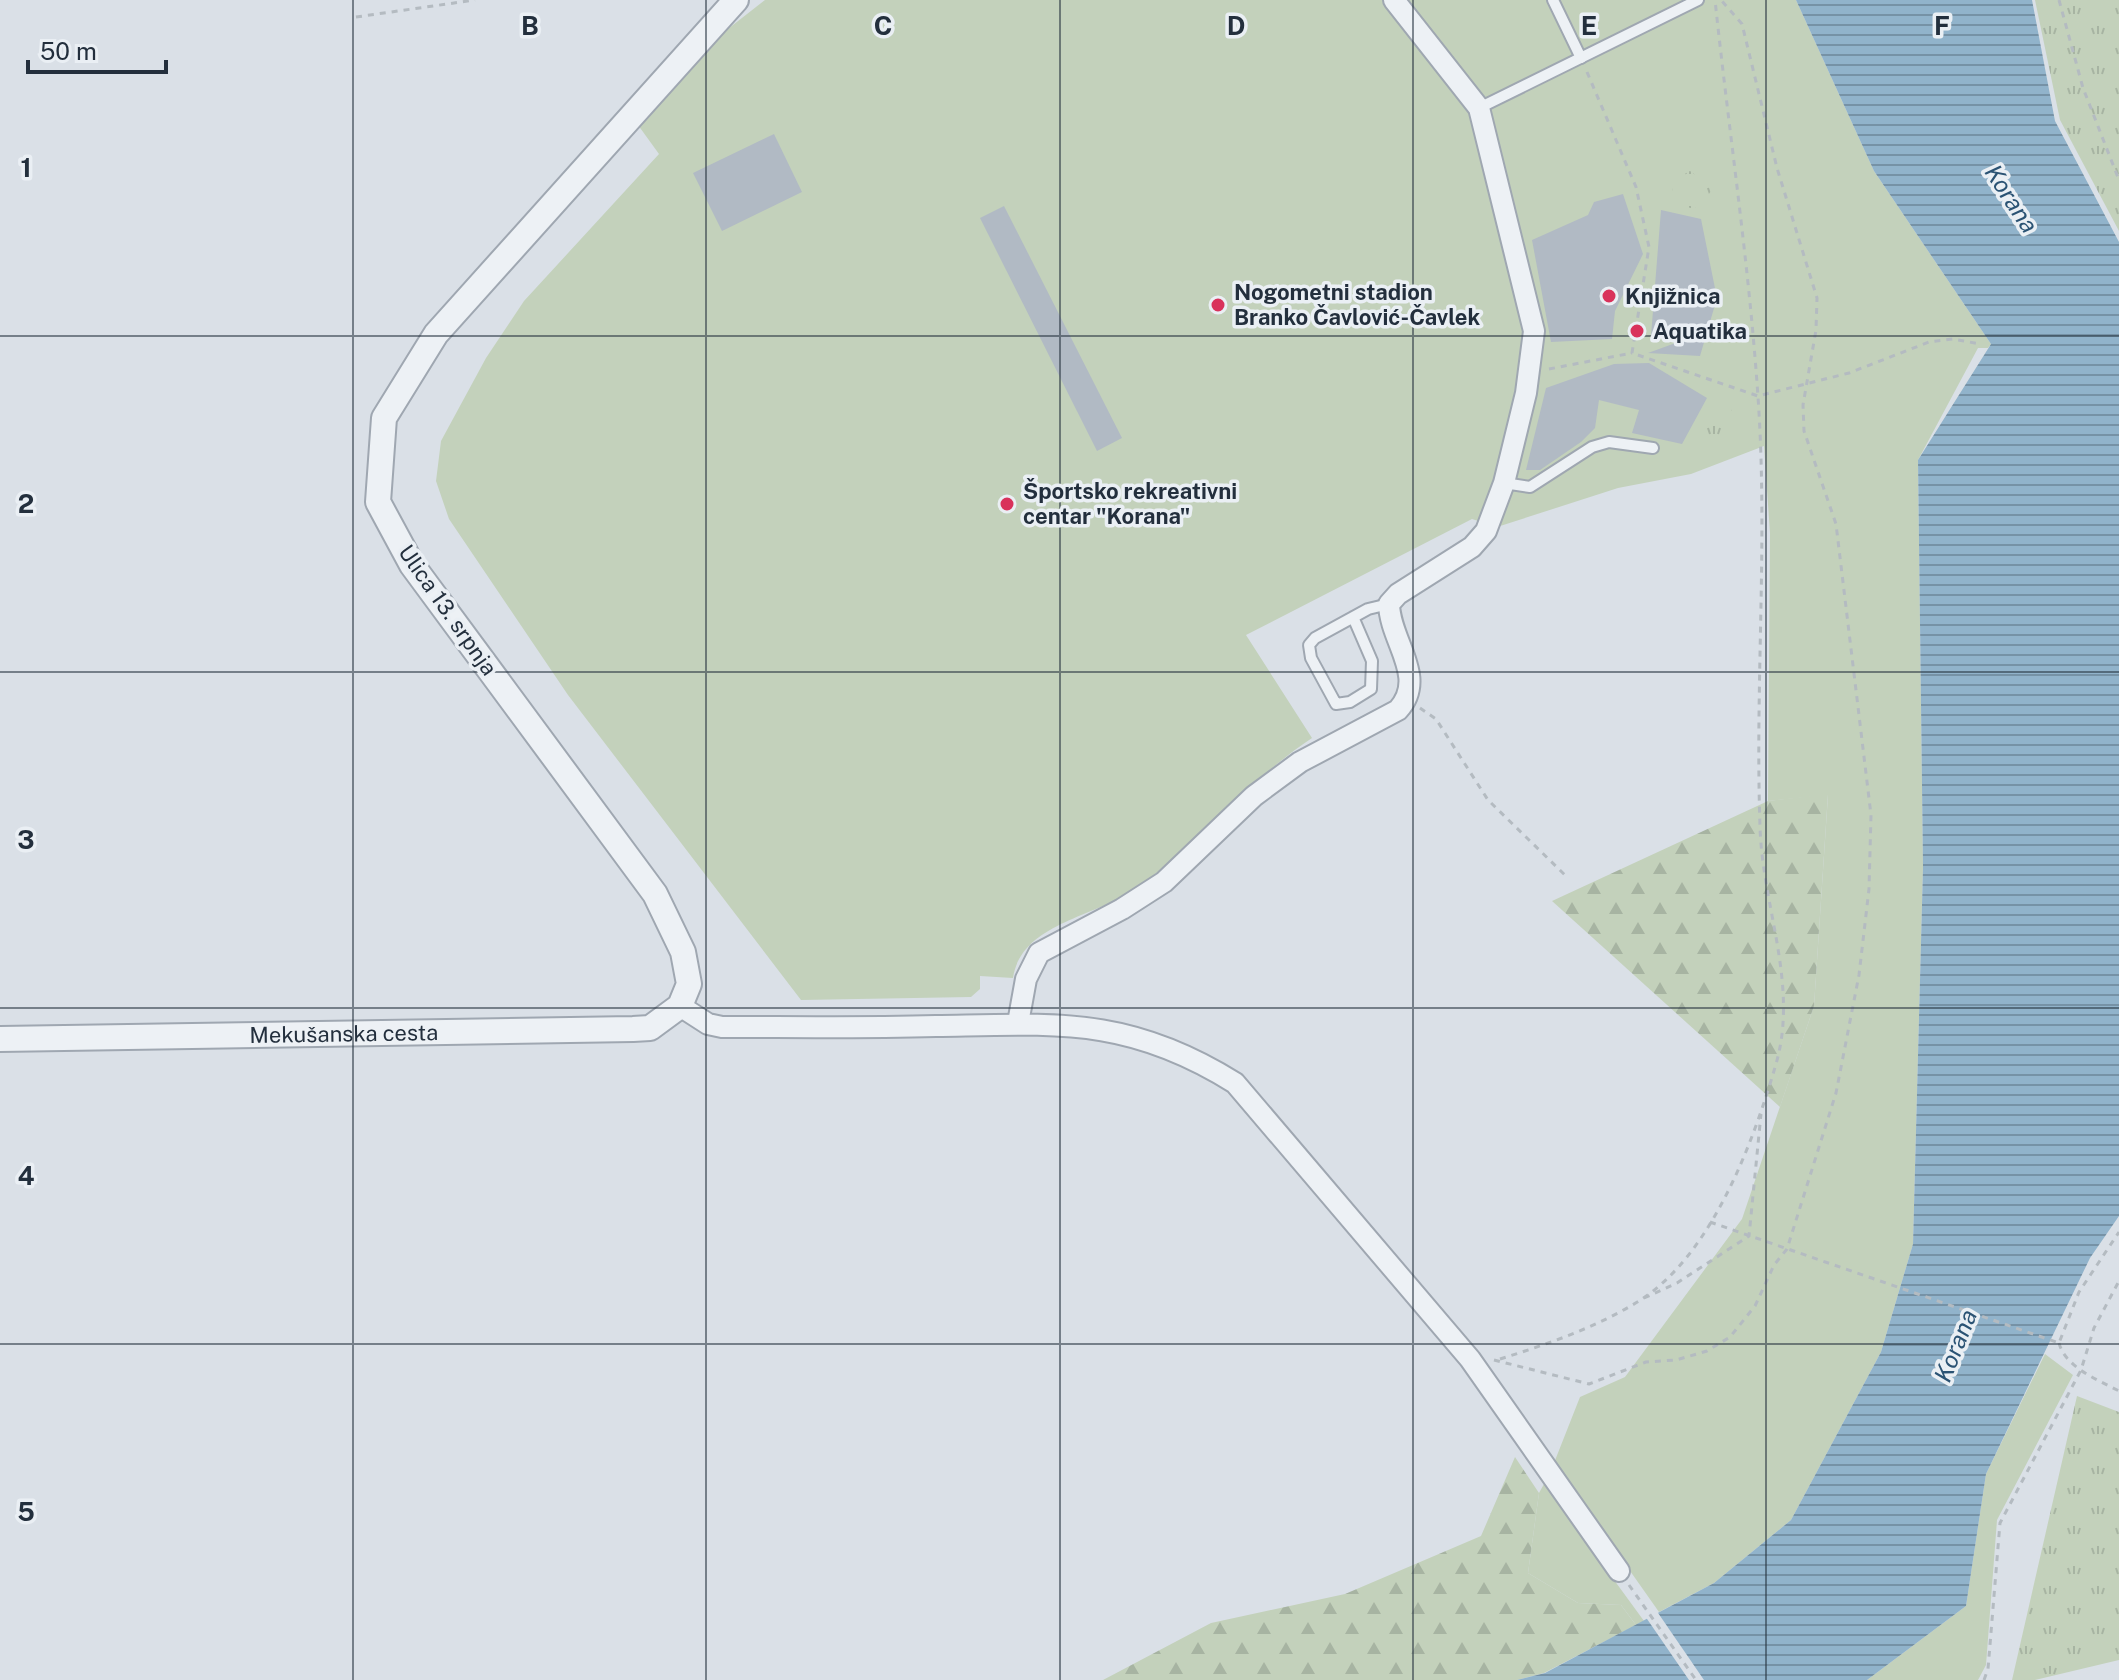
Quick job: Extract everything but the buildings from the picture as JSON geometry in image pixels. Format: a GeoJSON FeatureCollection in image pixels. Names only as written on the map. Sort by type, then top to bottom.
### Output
{"type":"FeatureCollection","features":[{"type":"Feature","properties":{"kind":"street","name":"Ulica 13. srpnja"},"geometry":{"type":"LineString","coordinates":[[680,1006],[689,984],[689,968],[655,894],[412,565],[378,502],[384,418],[436,334],[736,0]]}},
{"type":"Feature","properties":{"kind":"street"},"geometry":{"type":"LineString","coordinates":[[1018,1023],[1026,979],[1039,953],[1164,882],[1265,787],[1300,762],[1398,710],[1407,699],[1412,684],[1389,617],[1389,604],[1398,594],[1472,547],[1486,531],[1504,483],[1526,393],[1534,331],[1479,108],[1394,0]]}},
{"type":"Feature","properties":{"kind":"street"},"geometry":{"type":"LineString","coordinates":[[680,1006],[708,1024],[722,1027],[1072,1025],[1135,1035],[1193,1057],[1235,1083],[1470,1359],[1619,1571]]}},
{"type":"Feature","properties":{"kind":"street","name":"Mekušanska cesta"},"geometry":{"type":"LineString","coordinates":[[0,1039],[633,1029],[650,1028],[680,1006]]}},
{"type":"Feature","properties":{"kind":"lane"},"geometry":{"type":"LineString","coordinates":[[1553,0],[1581,58]]}},
{"type":"Feature","properties":{"kind":"lane"},"geometry":{"type":"LineString","coordinates":[[1479,108],[1698,0]]}},
{"type":"Feature","properties":{"kind":"lane"},"geometry":{"type":"LineString","coordinates":[[1504,483],[1530,487],[1592,447],[1609,442],[1653,448]]}},
{"type":"Feature","properties":{"kind":"lane"},"geometry":{"type":"LineString","coordinates":[[1353,617],[1372,661],[1371,689],[1350,702],[1336,704],[1311,658],[1309,645],[1315,638],[1353,617],[1389,604]]}},
{"type":"Feature","properties":{"kind":"path"},"geometry":{"type":"LineString","coordinates":[[356,17],[475,0]]}},
{"type":"Feature","properties":{"kind":"path"},"geometry":{"type":"LineString","coordinates":[[1642,1300],[1675,1269],[1710,1222],[1733,1184],[1777,1061],[1784,1009],[1760,830],[1761,487],[1758,396],[1715,0]]}},
{"type":"Feature","properties":{"kind":"path"},"geometry":{"type":"LineString","coordinates":[[1470,1359],[1497,1360],[1589,1384],[1646,1362],[1676,1360],[1707,1351],[1730,1337],[1755,1306],[1774,1265],[1787,1249],[1836,1093],[1859,975],[1870,874],[1871,815],[1836,524],[1804,431],[1806,385],[1816,330],[1817,298],[1777,168],[1742,24],[1721,0]]}},
{"type":"Feature","properties":{"kind":"path"},"geometry":{"type":"LineString","coordinates":[[2059,0],[2083,88],[2119,180]]}},
{"type":"Feature","properties":{"kind":"path"},"geometry":{"type":"LineString","coordinates":[[1581,58],[1636,187],[1649,247],[1632,353]]}},
{"type":"Feature","properties":{"kind":"path"},"geometry":{"type":"LineString","coordinates":[[1547,369],[1632,353],[1758,396],[1806,385],[1929,342],[1953,339],[1980,344]]}},
{"type":"Feature","properties":{"kind":"path"},"geometry":{"type":"LineString","coordinates":[[1407,699],[1436,719],[1488,800],[1566,876]]}},
{"type":"Feature","properties":{"kind":"path"},"geometry":{"type":"LineString","coordinates":[[1749,1236],[1761,1106]]}},
{"type":"Feature","properties":{"kind":"path"},"geometry":{"type":"LineString","coordinates":[[1710,1222],[1890,1287],[2056,1342],[2061,1353],[2081,1370],[2119,1391]]}},
{"type":"Feature","properties":{"kind":"path"},"geometry":{"type":"LineString","coordinates":[[2056,1342],[2079,1292],[2119,1232]]}},
{"type":"Feature","properties":{"kind":"path"},"geometry":{"type":"LineString","coordinates":[[1497,1360],[1589,1327],[1677,1283],[1749,1236]]}},
{"type":"Feature","properties":{"kind":"path"},"geometry":{"type":"LineString","coordinates":[[1984,1680],[1988,1669],[2000,1523],[2081,1370],[2094,1328],[2119,1281]]}},
{"type":"Feature","properties":{"kind":"path"},"geometry":{"type":"LineString","coordinates":[[1619,1571],[1696,1680]]}},
{"type":"Feature","properties":{"kind":"green space","name":"Športsko rekreativni centar \"Korana\""},"geometry":{"type":"Polygon","coordinates":[[[765,0],[1796,0],[1874,171],[1991,344],[1988,348],[1978,348],[1918,460],[1923,867],[1913,1244],[1881,1352],[1791,1520],[1714,1583],[1659,1612],[1554,1463],[1580,1397],[1625,1377],[1742,1219],[1814,1006],[1828,795],[1768,801],[1770,533],[1764,446],[1691,474],[1618,488],[1497,527],[1472,519],[1246,635],[1312,738],[1265,774],[1154,875],[1114,901],[1043,934],[1019,960],[1013,978],[980,976],[980,989],[971,997],[801,1000],[568,695],[449,519],[436,481],[441,441],[486,358],[524,301],[659,154],[638,125],[724,32],[765,0]]]}},
{"type":"Feature","properties":{"kind":"green space"},"geometry":{"type":"Polygon","coordinates":[[[2035,0],[2119,0],[2119,231],[2060,120],[2035,0]]]}},
{"type":"Feature","properties":{"kind":"green space"},"geometry":{"type":"Polygon","coordinates":[[[1690,171],[1713,188],[1700,207],[1690,208],[1672,198],[1676,181],[1690,171]]]}},
{"type":"Feature","properties":{"kind":"green space"},"geometry":{"type":"Polygon","coordinates":[[[1711,406],[1732,410],[1732,443],[1705,449],[1692,425],[1699,413],[1711,406]]]}},
{"type":"Feature","properties":{"kind":"green space"},"geometry":{"type":"Polygon","coordinates":[[[1828,794],[1814,1006],[1780,1107],[1552,901],[1768,801],[1828,794]]]}},
{"type":"Feature","properties":{"kind":"green space"},"geometry":{"type":"Polygon","coordinates":[[[2045,1354],[2073,1375],[1997,1520],[1986,1665],[1978,1680],[1867,1680],[1966,1606],[1986,1474],[2045,1354]]]}},
{"type":"Feature","properties":{"kind":"green space"},"geometry":{"type":"Polygon","coordinates":[[[2077,1396],[2119,1412],[2119,1660],[2035,1680],[2012,1680],[2077,1396]]]}},
{"type":"Feature","properties":{"kind":"green space"},"geometry":{"type":"Polygon","coordinates":[[[1515,1457],[1539,1493],[1528,1573],[1578,1603],[1621,1605],[1636,1625],[1544,1673],[1517,1680],[1103,1680],[1211,1623],[1345,1594],[1481,1536],[1515,1457]]]}},
{"type":"Feature","properties":{"kind":"green space"},"geometry":{"type":"Polygon","coordinates":[[[1544,1484],[1644,1621],[1636,1625],[1621,1605],[1578,1603],[1528,1573],[1539,1493],[1544,1484]]]}},
{"type":"Feature","properties":{"kind":"water","name":"Korana"},"geometry":{"type":"Polygon","coordinates":[[[1796,0],[2032,0],[2055,121],[2119,242],[2119,1216],[2090,1258],[1986,1474],[1966,1606],[1867,1680],[1517,1680],[1545,1673],[1714,1583],[1791,1520],[1881,1352],[1913,1244],[1923,867],[1918,460],[1991,344],[1874,171],[1796,0]]]}},
{"type":"Feature","properties":{"kind":"pier"},"geometry":{"type":"Polygon","coordinates":[[[1656,1610],[1704,1680],[1689,1680],[1645,1616],[1656,1610]]]}},
{"type":"Feature","properties":{"kind":"place","name":"Knjižnica"},"geometry":{"type":"Point","coordinates":[1609,296]}},
{"type":"Feature","properties":{"kind":"place","name":"Nogometni stadion Branko Čavlović-Čavlek"},"geometry":{"type":"Point","coordinates":[1218,305]}},
{"type":"Feature","properties":{"kind":"place","name":"Aquatika"},"geometry":{"type":"Point","coordinates":[1637,331]}},
{"type":"Feature","properties":{"kind":"place","name":"Športsko rekreativni centar \"Korana\""},"geometry":{"type":"Point","coordinates":[1007,504]}}]}
